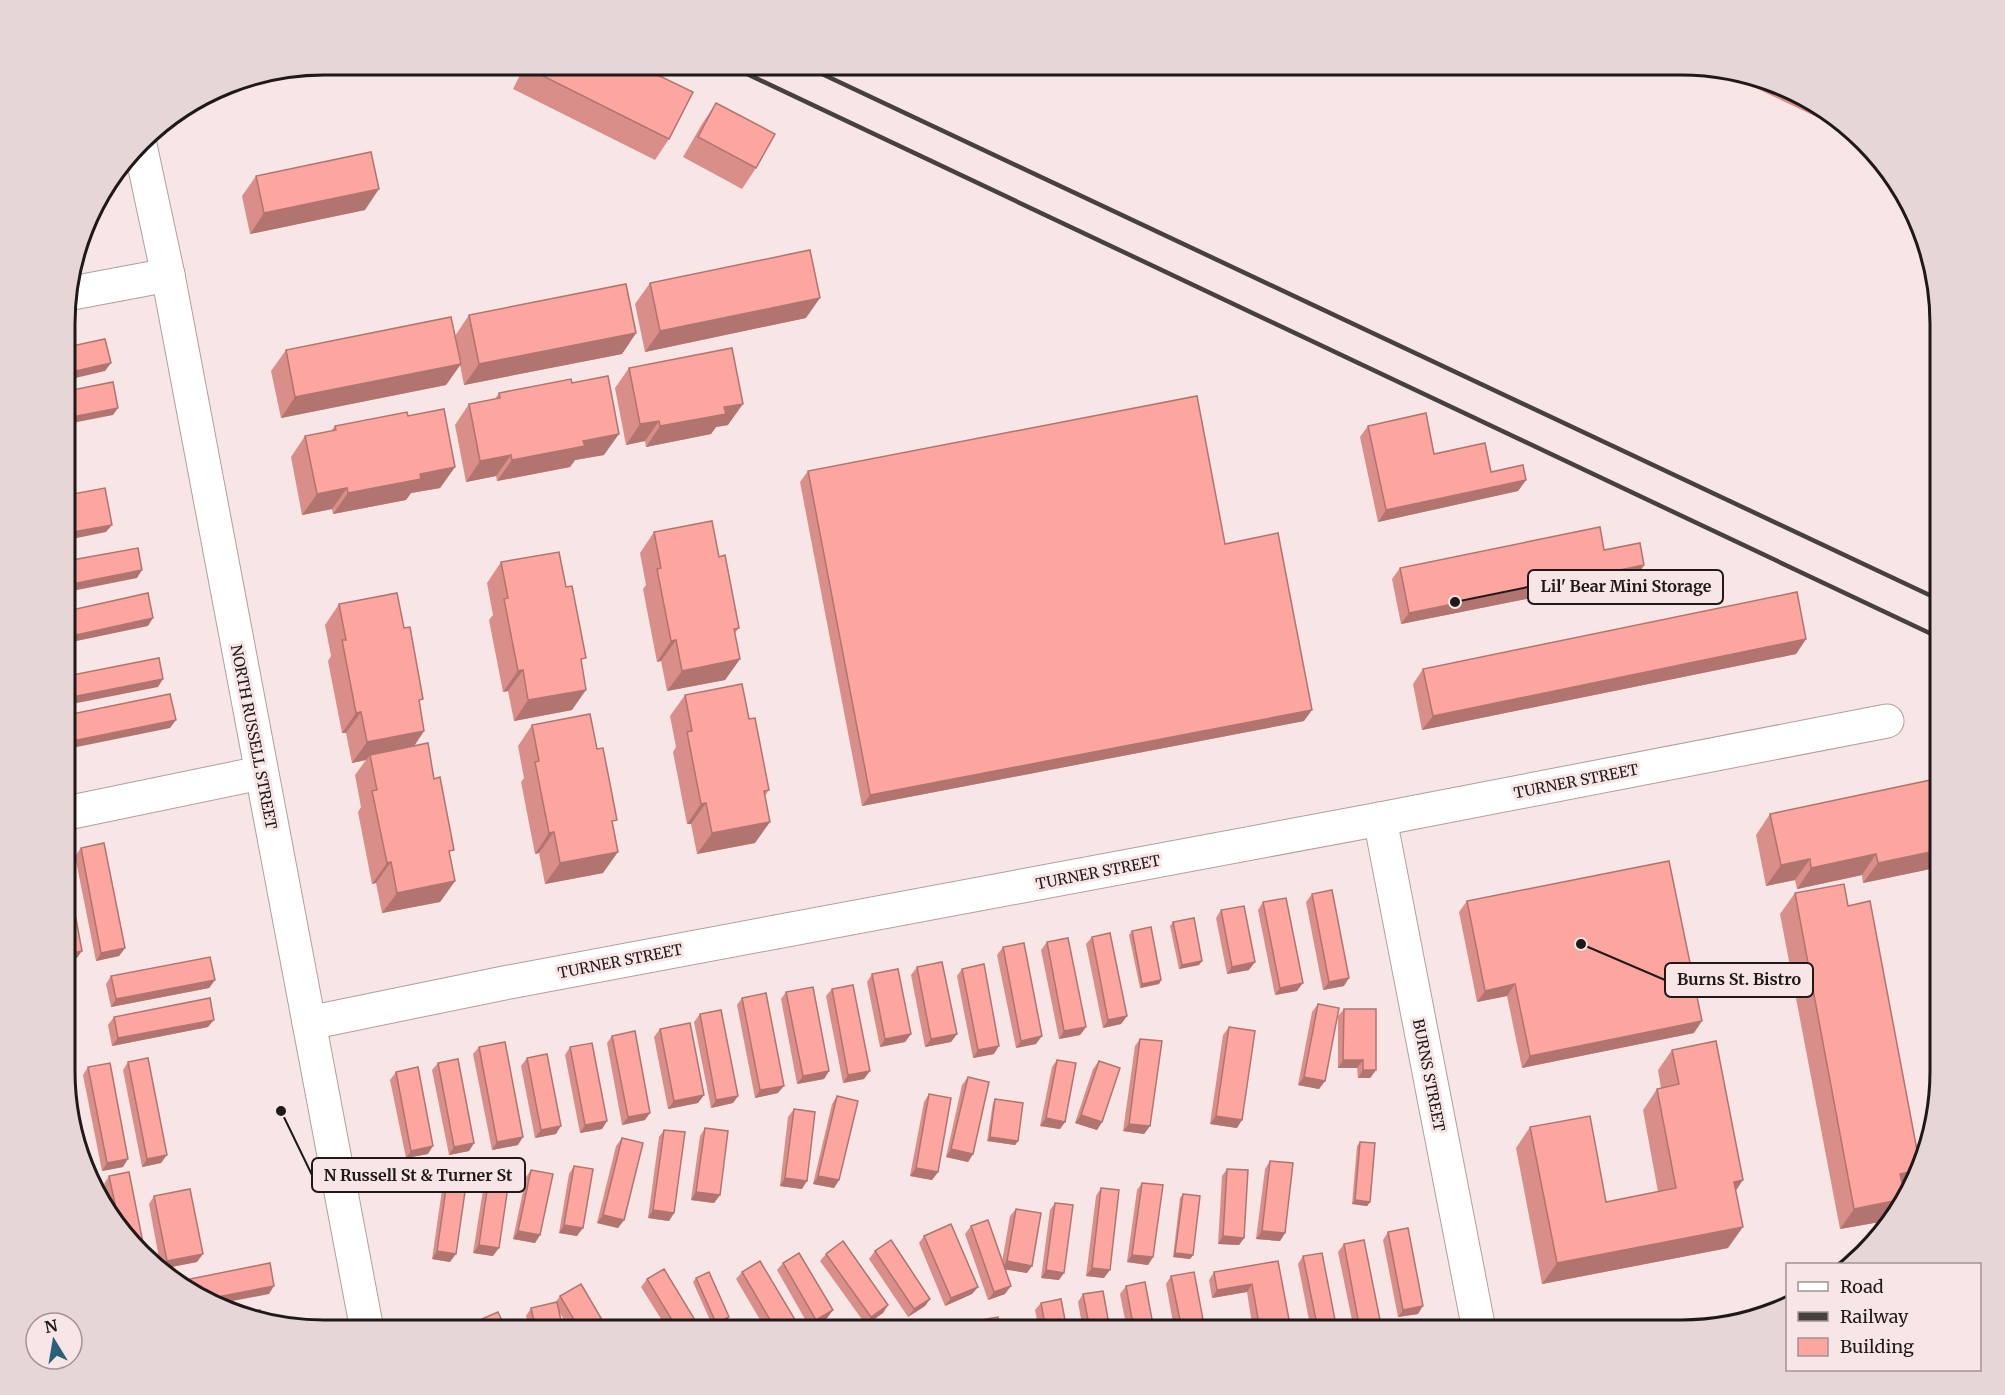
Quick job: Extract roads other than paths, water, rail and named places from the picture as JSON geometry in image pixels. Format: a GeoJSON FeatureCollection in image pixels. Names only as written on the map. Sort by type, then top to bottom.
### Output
{"type":"FeatureCollection","features":[{"type":"Feature","properties":{"kind":"street","name":"NORTH RUSSELL STREET"},"geometry":{"type":"LineString","coordinates":[[142,154],[168,275],[365,1320]]}},
{"type":"Feature","properties":{"kind":"street"},"geometry":{"type":"LineString","coordinates":[[77,292],[168,275]]}},
{"type":"Feature","properties":{"kind":"street","name":"TURNER STREET"},"geometry":{"type":"LineString","coordinates":[[309,1023],[521,979],[1380,819],[1887,721]]}},
{"type":"Feature","properties":{"kind":"street"},"geometry":{"type":"LineString","coordinates":[[75,811],[260,772]]}},
{"type":"Feature","properties":{"kind":"street","name":"BURNS STREET"},"geometry":{"type":"LineString","coordinates":[[1380,819],[1477,1320]]}},
{"type":"Feature","properties":{"kind":"railway"},"geometry":{"type":"LineString","coordinates":[[749,75],[1930,633]]}},
{"type":"Feature","properties":{"kind":"railway"},"geometry":{"type":"LineString","coordinates":[[824,75],[1930,595]]}},
{"type":"Feature","properties":{"kind":"place","name":"Lil' Bear Mini Storage"},"geometry":{"type":"Point","coordinates":[1455,602]}},
{"type":"Feature","properties":{"kind":"place","name":"Burns St. Bistro"},"geometry":{"type":"Point","coordinates":[1581,944]}},
{"type":"Feature","properties":{"kind":"place","name":"N Russell St & Turner St"},"geometry":{"type":"Point","coordinates":[281,1111]}}]}
